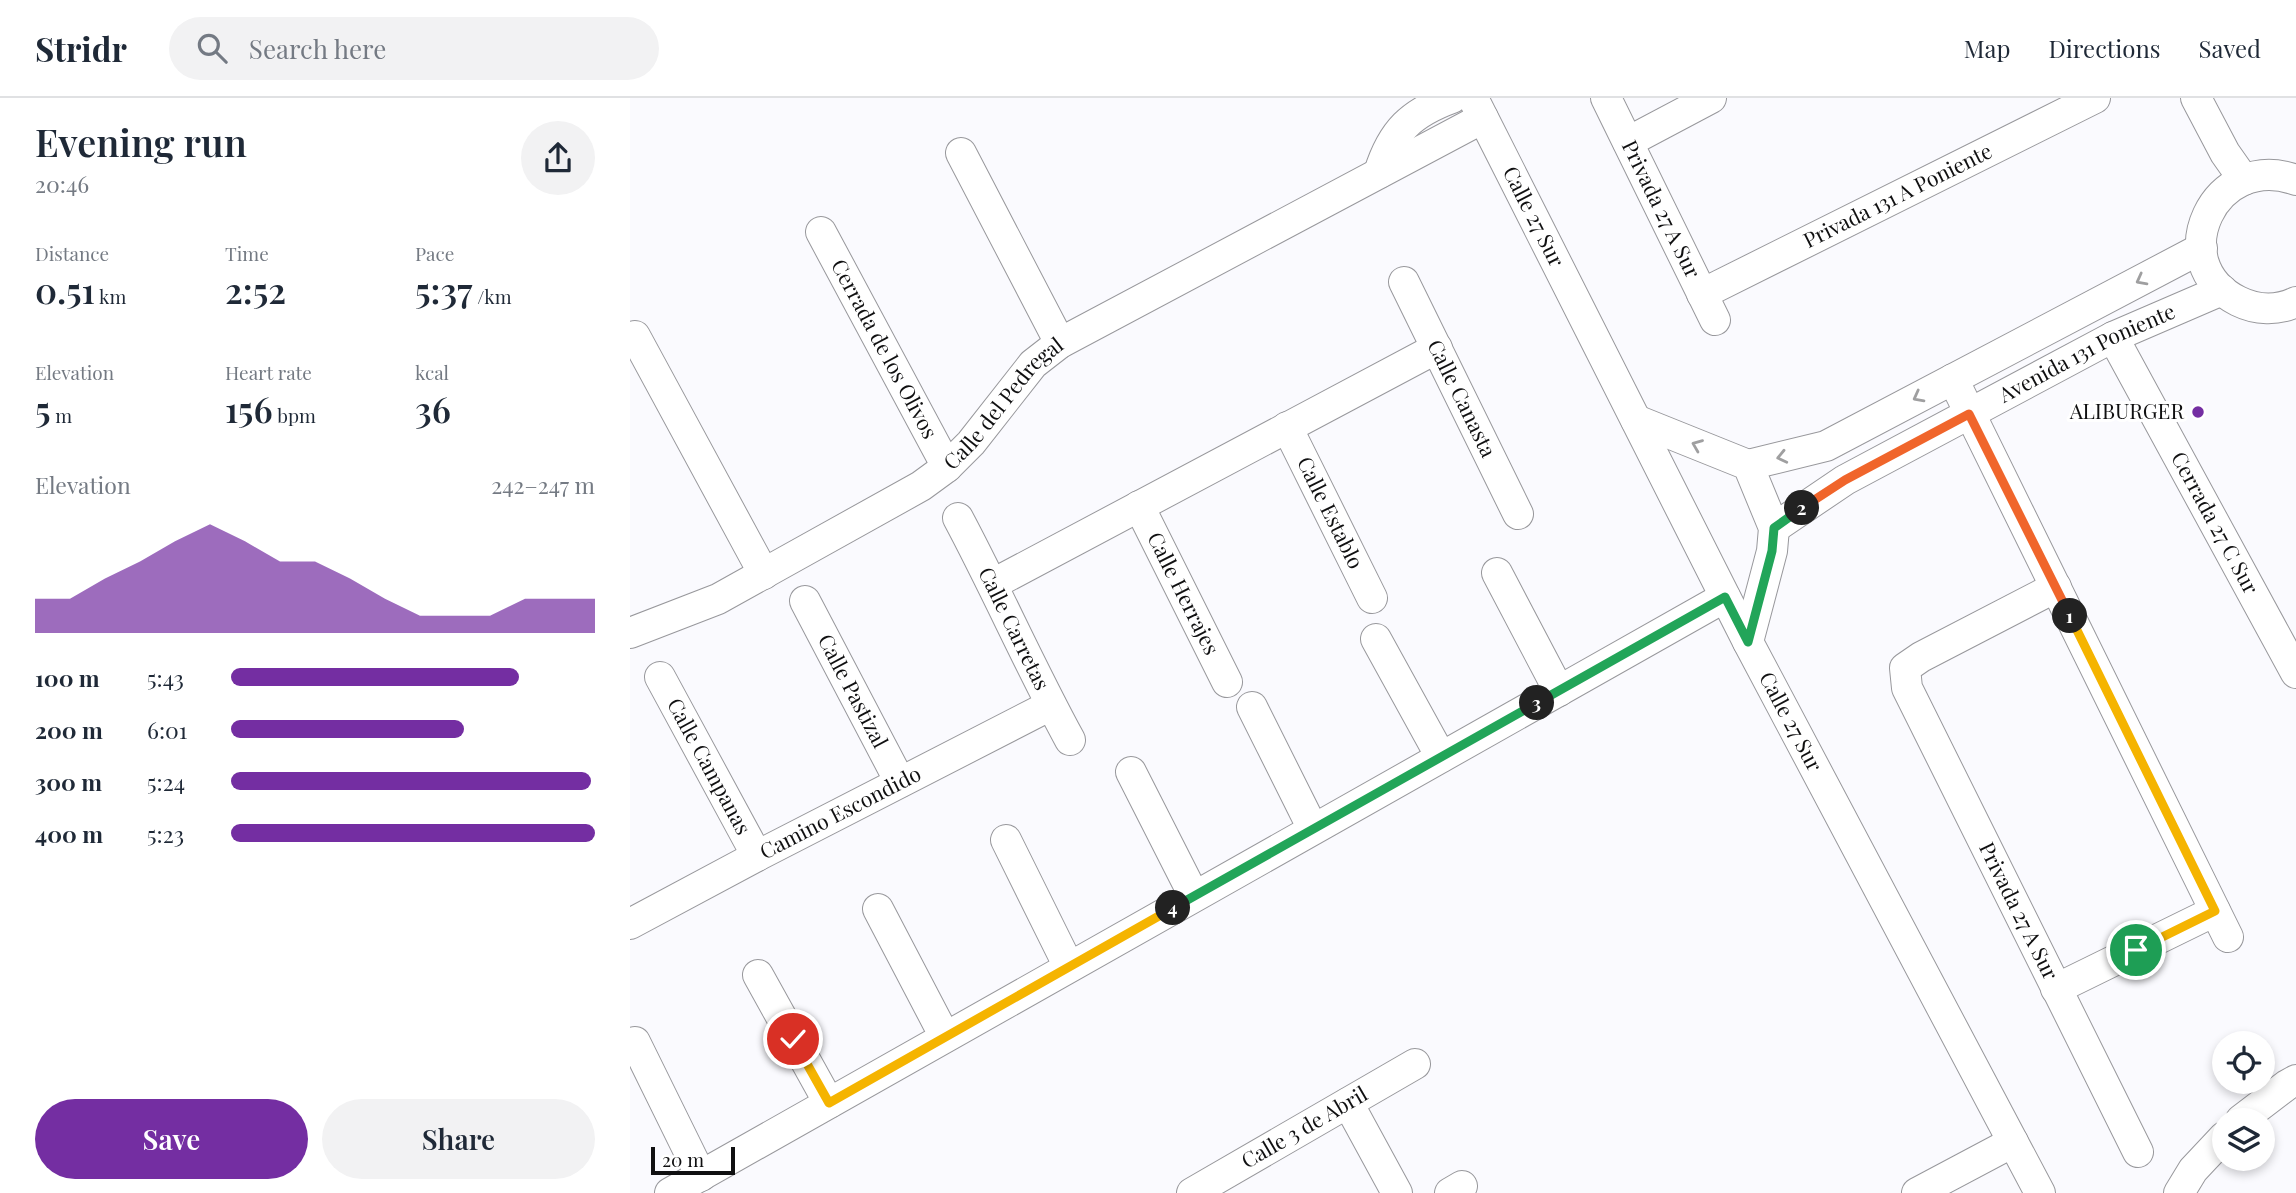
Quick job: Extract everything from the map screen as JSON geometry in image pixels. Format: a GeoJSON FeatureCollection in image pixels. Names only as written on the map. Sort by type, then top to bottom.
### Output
{"type":"FeatureCollection","features":[{"type":"Feature","properties":{"kind":"street","name":"Privada 27 A Sur"},"geometry":{"type":"LineString","coordinates":[[1606,98],[1708,307]]}},
{"type":"Feature","properties":{"kind":"street"},"geometry":{"type":"LineString","coordinates":[[1628,142],[1711,98]]}},
{"type":"Feature","properties":{"kind":"street","name":"Privada 131 A Poniente"},"geometry":{"type":"LineString","coordinates":[[1708,307],[2095,98]]}},
{"type":"Feature","properties":{"kind":"street"},"geometry":{"type":"LineString","coordinates":[[2196,98],[2225,153],[2244,180]]}},
{"type":"Feature","properties":{"kind":"street"},"geometry":{"type":"LineString","coordinates":[[1379,173],[1391,143],[1400,130],[1411,118],[1439,100],[1455,133]]}},
{"type":"Feature","properties":{"kind":"street","name":"Calle del Pedregal"},"geometry":{"type":"LineString","coordinates":[[630,633],[718,599],[921,486],[947,467],[971,443],[1033,365],[1060,344],[1455,133],[1478,108]]}},
{"type":"Feature","properties":{"kind":"street","name":"Calle 27 Sur"},"geometry":{"type":"LineString","coordinates":[[1478,108],[1748,642],[2039,1193]]}},
{"type":"Feature","properties":{"kind":"street"},"geometry":{"type":"LineString","coordinates":[[961,153],[1060,344]]}},
{"type":"Feature","properties":{"kind":"street"},"geometry":{"type":"LineString","coordinates":[[2296,180],[2269,174],[2231,186],[2211,207],[2205,220],[2202,248],[2208,271],[2222,290],[2246,305],[2275,308],[2296,302]]}},
{"type":"Feature","properties":{"kind":"street","name":"Cerrada de los Olivos"},"geometry":{"type":"LineString","coordinates":[[821,232],[947,467]]}},
{"type":"Feature","properties":{"kind":"street","name":"Avenida 131 Poniente"},"geometry":{"type":"LineString","coordinates":[[1748,465],[1826,446],[2202,248]]}},
{"type":"Feature","properties":{"kind":"street","name":"Calle Canasta"},"geometry":{"type":"LineString","coordinates":[[1404,282],[1518,514]]}},
{"type":"Feature","properties":{"kind":"street","name":"Avenida 131 Poniente"},"geometry":{"type":"LineString","coordinates":[[1774,528],[1845,480],[2113,337],[2222,290]]}},
{"type":"Feature","properties":{"kind":"street"},"geometry":{"type":"LineString","coordinates":[[635,336],[764,574]]}},
{"type":"Feature","properties":{"kind":"street","name":"Cerrada 27 C Sur"},"geometry":{"type":"LineString","coordinates":[[2113,337],[2296,673]]}},
{"type":"Feature","properties":{"kind":"street"},"geometry":{"type":"LineString","coordinates":[[993,584],[1437,348]]}},
{"type":"Feature","properties":{"kind":"street"},"geometry":{"type":"LineString","coordinates":[[1953,379],[2222,924],[2056,989]]}},
{"type":"Feature","properties":{"kind":"street"},"geometry":{"type":"LineString","coordinates":[[1636,420],[1748,465],[1774,528],[1772,551],[1748,642]]}},
{"type":"Feature","properties":{"kind":"street","name":"Calle Establo"},"geometry":{"type":"LineString","coordinates":[[1287,427],[1372,598]]}},
{"type":"Feature","properties":{"kind":"street","name":"Calle Herrajes"},"geometry":{"type":"LineString","coordinates":[[1139,506],[1227,681]]}},
{"type":"Feature","properties":{"kind":"street","name":"Calle Carretas"},"geometry":{"type":"LineString","coordinates":[[958,519],[1070,740]]}},
{"type":"Feature","properties":{"kind":"street"},"geometry":{"type":"LineString","coordinates":[[1497,573],[1559,691]]}},
{"type":"Feature","properties":{"kind":"street","name":"Privada 27 A Sur"},"geometry":{"type":"LineString","coordinates":[[2056,587],[1921,657],[1905,668],[1907,688],[2137,1153]]}},
{"type":"Feature","properties":{"kind":"street"},"geometry":{"type":"LineString","coordinates":[[670,1193],[1725,597]]}},
{"type":"Feature","properties":{"kind":"street","name":"Calle Pastizal"},"geometry":{"type":"LineString","coordinates":[[805,601],[900,782]]}},
{"type":"Feature","properties":{"kind":"street"},"geometry":{"type":"LineString","coordinates":[[1376,639],[1441,757]]}},
{"type":"Feature","properties":{"kind":"street","name":"Calle Campanas"},"geometry":{"type":"LineString","coordinates":[[660,677],[757,856]]}},
{"type":"Feature","properties":{"kind":"street","name":"Camino Escondido"},"geometry":{"type":"LineString","coordinates":[[630,924],[1051,705]]}},
{"type":"Feature","properties":{"kind":"street"},"geometry":{"type":"LineString","coordinates":[[1252,707],[1314,829]]}},
{"type":"Feature","properties":{"kind":"street"},"geometry":{"type":"LineString","coordinates":[[1131,772],[1194,896]]}},
{"type":"Feature","properties":{"kind":"street"},"geometry":{"type":"LineString","coordinates":[[1006,840],[1069,967]]}},
{"type":"Feature","properties":{"kind":"street"},"geometry":{"type":"LineString","coordinates":[[878,909],[945,1037]]}},
{"type":"Feature","properties":{"kind":"street"},"geometry":{"type":"LineString","coordinates":[[758,975],[829,1103]]}},
{"type":"Feature","properties":{"kind":"street"},"geometry":{"type":"LineString","coordinates":[[635,1042],[701,1175]]}},
{"type":"Feature","properties":{"kind":"street","name":"Calle 3 de Abril"},"geometry":{"type":"LineString","coordinates":[[1192,1193],[1415,1064]]}},
{"type":"Feature","properties":{"kind":"street"},"geometry":{"type":"LineString","coordinates":[[2257,1108],[2296,1080]]}},
{"type":"Feature","properties":{"kind":"street"},"geometry":{"type":"LineString","coordinates":[[1348,1103],[1397,1193]]}},
{"type":"Feature","properties":{"kind":"street"},"geometry":{"type":"LineString","coordinates":[[1917,1193],[2013,1142]]}},
{"type":"Feature","properties":{"kind":"street"},"geometry":{"type":"LineString","coordinates":[[2179,1193],[2193,1170],[2212,1150]]}},
{"type":"Feature","properties":{"kind":"place","name":"ALIBURGER"},"geometry":{"type":"Point","coordinates":[2198,412]}},
{"type":"Feature","properties":{"kind":"route"},"geometry":{"type":"LineString","coordinates":[[793,1039],[829,1103],[1725,597],[1748,642],[1772,551],[1774,528],[1845,480],[1969,414],[2215,911],[2136,950]]}}]}
